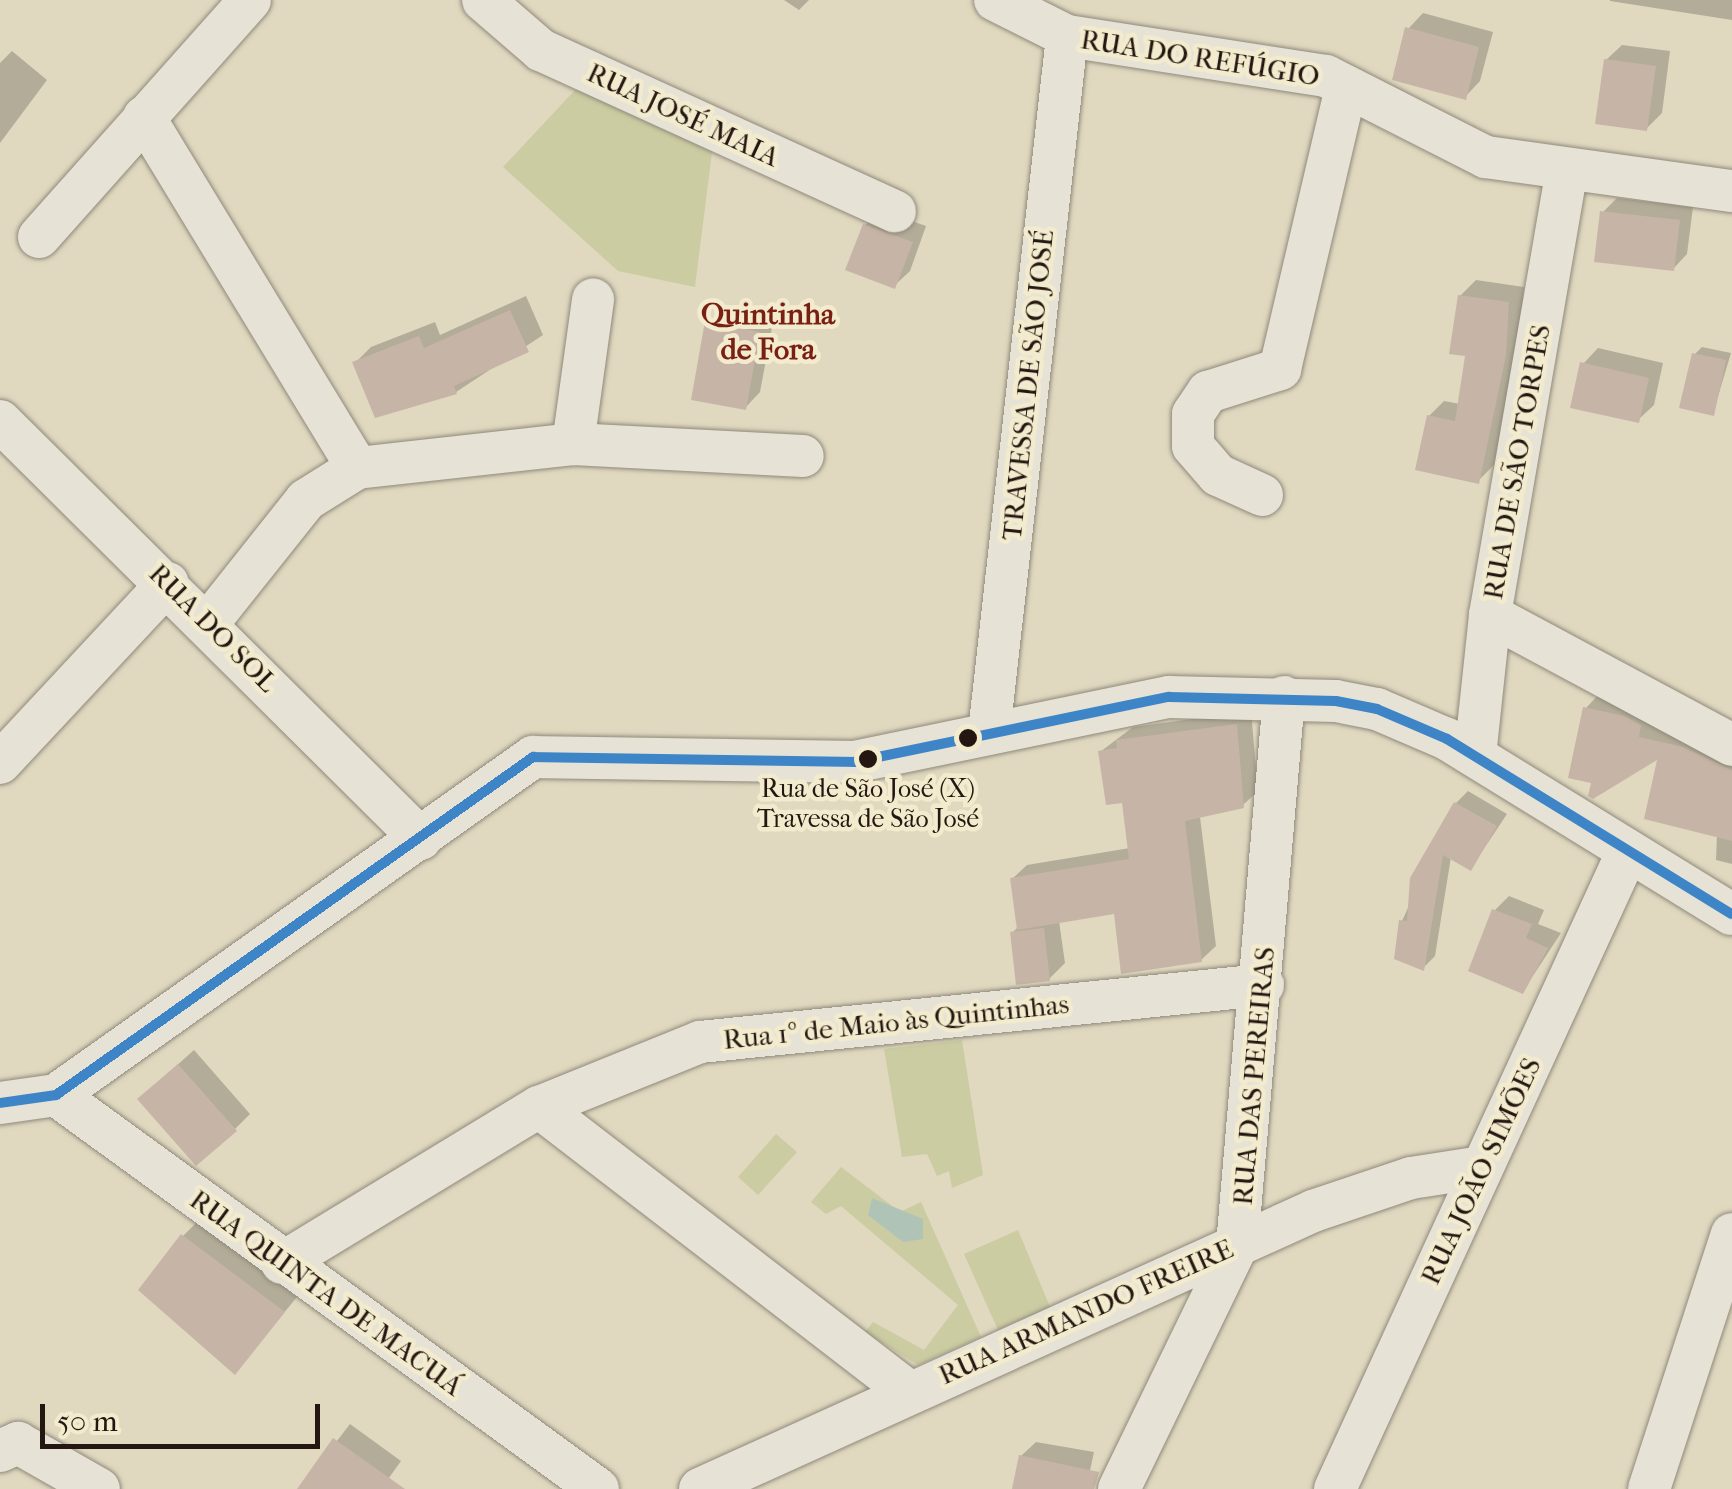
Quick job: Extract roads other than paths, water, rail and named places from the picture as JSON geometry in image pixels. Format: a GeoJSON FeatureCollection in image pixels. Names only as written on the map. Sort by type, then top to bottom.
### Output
{"type":"FeatureCollection","features":[{"type":"Feature","properties":{"kind":"street"},"geometry":{"type":"LineString","coordinates":[[39,237],[250,0]]}},
{"type":"Feature","properties":{"kind":"street","name":"RUA JOSÉ MAIA"},"geometry":{"type":"LineString","coordinates":[[483,0],[541,50],[895,211]]}},
{"type":"Feature","properties":{"kind":"street","name":"RUA DO REFÚGIO"},"geometry":{"type":"LineString","coordinates":[[995,0],[1067,36],[1306,70],[1452,144],[1568,170],[1732,191]]}},
{"type":"Feature","properties":{"kind":"street","name":"TRAVESSA DE SÃO JOSÉ"},"geometry":{"type":"LineString","coordinates":[[989,733],[1067,36]]}},
{"type":"Feature","properties":{"kind":"street"},"geometry":{"type":"LineString","coordinates":[[1262,495],[1218,475],[1194,446],[1193,414],[1208,392],[1280,370],[1346,87]]}},
{"type":"Feature","properties":{"kind":"street"},"geometry":{"type":"LineString","coordinates":[[144,117],[357,468]]}},
{"type":"Feature","properties":{"kind":"street","name":"RUA DE SÃO TORPES"},"geometry":{"type":"LineString","coordinates":[[1475,756],[1490,616],[1568,170]]}},
{"type":"Feature","properties":{"kind":"street"},"geometry":{"type":"LineString","coordinates":[[573,444],[593,299]]}},
{"type":"Feature","properties":{"kind":"street","name":"RUA DO SOL"},"geometry":{"type":"LineString","coordinates":[[0,421],[209,622],[421,839]]}},
{"type":"Feature","properties":{"kind":"street"},"geometry":{"type":"LineString","coordinates":[[209,622],[306,500],[357,468],[573,444],[803,456]]}},
{"type":"Feature","properties":{"kind":"street"},"geometry":{"type":"LineString","coordinates":[[0,763],[168,583]]}},
{"type":"Feature","properties":{"kind":"street"},"geometry":{"type":"LineString","coordinates":[[1490,616],[1732,744]]}},
{"type":"Feature","properties":{"kind":"street"},"geometry":{"type":"LineString","coordinates":[[0,1103],[56,1096],[533,756],[854,762],[1169,697],[1284,697],[1377,709],[1475,756],[1627,853],[1732,914]]}},
{"type":"Feature","properties":{"kind":"street","name":"RUA DAS PEREIRAS"},"geometry":{"type":"LineString","coordinates":[[1119,1489],[1237,1246],[1264,985],[1284,697]]}},
{"type":"Feature","properties":{"kind":"street","name":"RUA JOÃO SIMÕES"},"geometry":{"type":"LineString","coordinates":[[1335,1489],[1627,853]]}},
{"type":"Feature","properties":{"kind":"street","name":"Rua 1º de Maio às Quintinhas"},"geometry":{"type":"LineString","coordinates":[[282,1263],[540,1107],[700,1042],[1264,985]]}},
{"type":"Feature","properties":{"kind":"street","name":"RUA QUINTA DE MACUÁ"},"geometry":{"type":"LineString","coordinates":[[56,1096],[598,1489]]}},
{"type":"Feature","properties":{"kind":"street"},"geometry":{"type":"LineString","coordinates":[[540,1107],[906,1390]]}},
{"type":"Feature","properties":{"kind":"street","name":"RUA ARMANDO FREIRE"},"geometry":{"type":"LineString","coordinates":[[700,1489],[906,1390],[1237,1246],[1411,1178],[1482,1167]]}},
{"type":"Feature","properties":{"kind":"street"},"geometry":{"type":"LineString","coordinates":[[1649,1489],[1732,1234]]}},
{"type":"Feature","properties":{"kind":"street"},"geometry":{"type":"LineString","coordinates":[[0,1451],[18,1443],[99,1489]]}},
{"type":"Feature","properties":{"kind":"place","name":"Rua de São José (X) Travessa de São José"},"geometry":{"type":"Point","coordinates":[868,759]}},
{"type":"Feature","properties":{"kind":"district","name":"Quintinha de Fora"},"geometry":{"type":"Point","coordinates":[768,332]}}]}
